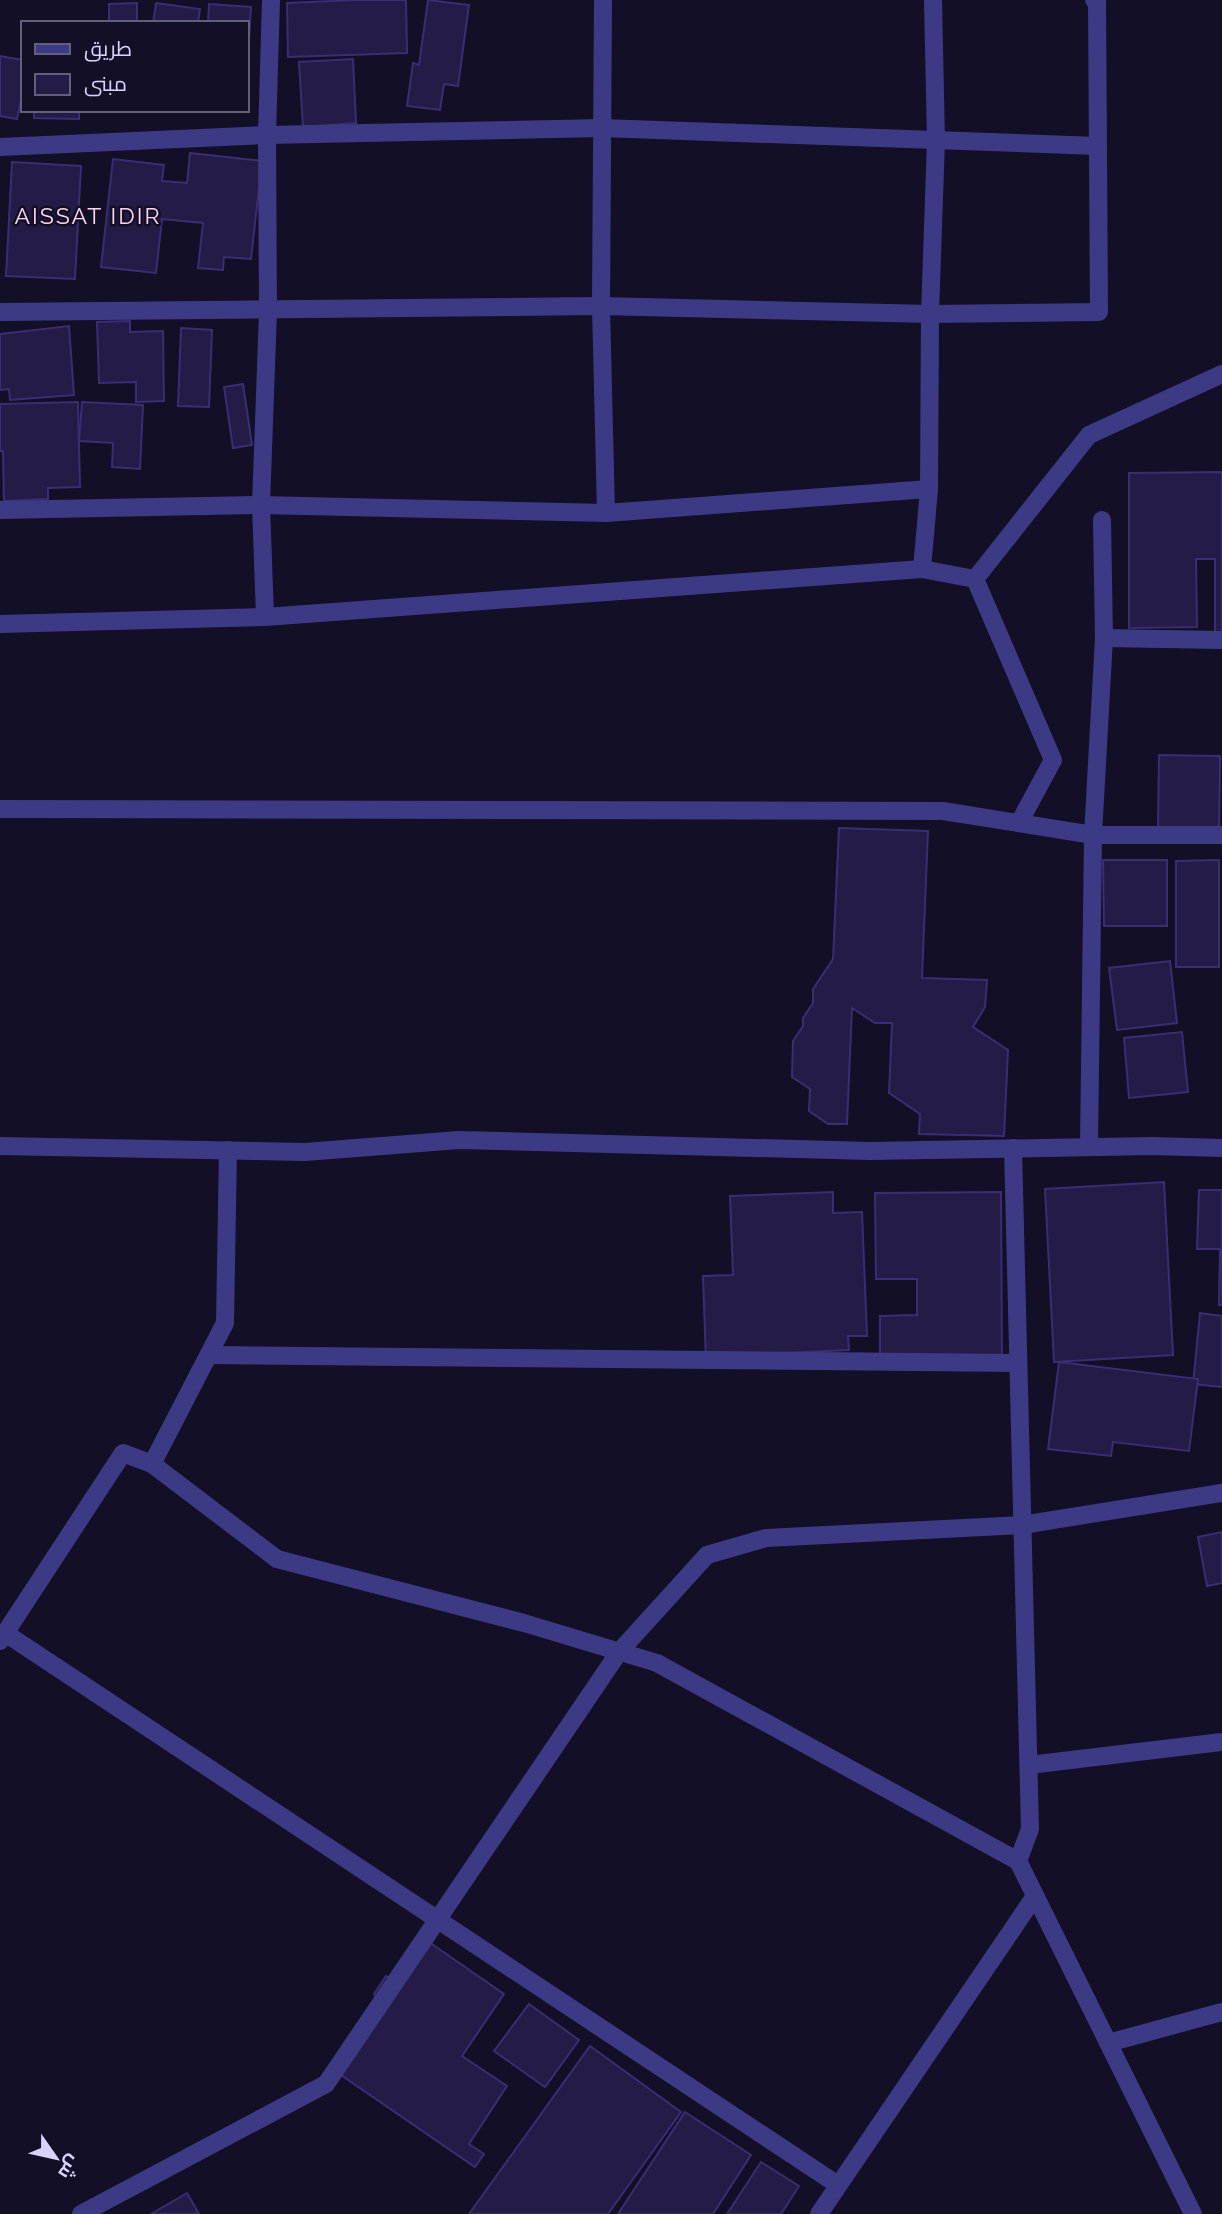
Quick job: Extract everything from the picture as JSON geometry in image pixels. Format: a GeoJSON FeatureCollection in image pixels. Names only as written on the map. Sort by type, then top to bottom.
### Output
{"type":"FeatureCollection","features":[{"type":"Feature","properties":{"kind":"street"},"geometry":{"type":"LineString","coordinates":[[265,617],[261,505],[268,311],[267,135],[271,0]]}},
{"type":"Feature","properties":{"kind":"street"},"geometry":{"type":"LineString","coordinates":[[603,0],[601,306],[606,513]]}},
{"type":"Feature","properties":{"kind":"street"},"geometry":{"type":"LineString","coordinates":[[922,569],[929,489],[930,314],[936,140],[933,0]]}},
{"type":"Feature","properties":{"kind":"street"},"geometry":{"type":"LineString","coordinates":[[0,312],[601,306],[930,314],[1098,312],[1097,0],[1094,0]]}},
{"type":"Feature","properties":{"kind":"street"},"geometry":{"type":"LineString","coordinates":[[0,147],[267,135],[602,128],[1098,146]]}},
{"type":"Feature","properties":{"kind":"street"},"geometry":{"type":"LineString","coordinates":[[975,579],[1089,435],[1222,374]]}},
{"type":"Feature","properties":{"kind":"street"},"geometry":{"type":"LineString","coordinates":[[0,510],[261,505],[606,513],[929,489]]}},
{"type":"Feature","properties":{"kind":"street"},"geometry":{"type":"LineString","coordinates":[[1089,1147],[1093,835],[1104,638],[1102,520]]}},
{"type":"Feature","properties":{"kind":"street"},"geometry":{"type":"LineString","coordinates":[[0,624],[265,617],[922,569],[975,579]]}},
{"type":"Feature","properties":{"kind":"street"},"geometry":{"type":"LineString","coordinates":[[975,579],[1053,760],[1019,823]]}},
{"type":"Feature","properties":{"kind":"street"},"geometry":{"type":"LineString","coordinates":[[1104,638],[1222,640]]}},
{"type":"Feature","properties":{"kind":"street"},"geometry":{"type":"LineString","coordinates":[[0,809],[943,811],[1093,835],[1222,835]]}},
{"type":"Feature","properties":{"kind":"street"},"geometry":{"type":"LineString","coordinates":[[0,1146],[305,1152],[459,1140],[870,1150],[1222,1148]]}},
{"type":"Feature","properties":{"kind":"street"},"geometry":{"type":"LineString","coordinates":[[1013,1148],[1030,1829],[1018,1861]]}},
{"type":"Feature","properties":{"kind":"street"},"geometry":{"type":"LineString","coordinates":[[152,1464],[225,1323],[228,1150]]}},
{"type":"Feature","properties":{"kind":"street"},"geometry":{"type":"LineString","coordinates":[[209,1355],[1018,1363]]}},
{"type":"Feature","properties":{"kind":"street"},"geometry":{"type":"LineString","coordinates":[[838,2185],[437,1919],[3,1637],[123,1453],[152,1464],[276,1559],[524,1623],[657,1663],[1018,1861],[1193,2214]]}},
{"type":"Feature","properties":{"kind":"street"},"geometry":{"type":"LineString","coordinates":[[81,2214],[326,2084],[619,1652],[707,1555],[766,1538],[1022,1525],[1222,1493]]}},
{"type":"Feature","properties":{"kind":"street"},"geometry":{"type":"LineString","coordinates":[[1029,1765],[1222,1742]]}},
{"type":"Feature","properties":{"kind":"street"},"geometry":{"type":"LineString","coordinates":[[818,2214],[1035,1896]]}},
{"type":"Feature","properties":{"kind":"street"},"geometry":{"type":"LineString","coordinates":[[1108,2043],[1222,2012]]}},
{"type":"Feature","properties":{"kind":"building"},"geometry":{"type":"Polygon","coordinates":[[[406,0],[407,53],[288,57],[287,3],[406,0]]]}},
{"type":"Feature","properties":{"kind":"building"},"geometry":{"type":"Polygon","coordinates":[[[428,0],[469,5],[458,86],[444,84],[440,110],[407,106],[413,63],[419,65],[428,0]]]}},
{"type":"Feature","properties":{"kind":"building"},"geometry":{"type":"Polygon","coordinates":[[[137,3],[137,21],[109,21],[109,4],[137,3]]]}},
{"type":"Feature","properties":{"kind":"building"},"geometry":{"type":"Polygon","coordinates":[[[156,3],[200,9],[198,21],[153,21],[156,3]]]}},
{"type":"Feature","properties":{"kind":"building"},"geometry":{"type":"Polygon","coordinates":[[[209,4],[251,7],[248,56],[248,21],[208,21],[209,4]]]}},
{"type":"Feature","properties":{"kind":"building"},"geometry":{"type":"Polygon","coordinates":[[[0,56],[21,60],[21,100],[17,119],[0,116],[0,56]]]}},
{"type":"Feature","properties":{"kind":"building"},"geometry":{"type":"Polygon","coordinates":[[[353,59],[356,123],[303,127],[299,62],[353,59]]]}},
{"type":"Feature","properties":{"kind":"building"},"geometry":{"type":"Polygon","coordinates":[[[34,112],[79,112],[79,119],[34,118],[34,112]]]}},
{"type":"Feature","properties":{"kind":"building"},"geometry":{"type":"Polygon","coordinates":[[[190,153],[262,161],[251,259],[224,257],[223,270],[198,268],[203,223],[162,219],[156,273],[101,267],[113,159],[164,165],[162,181],[187,183],[190,153]]]}},
{"type":"Feature","properties":{"kind":"building"},"geometry":{"type":"Polygon","coordinates":[[[12,162],[81,166],[75,279],[6,276],[12,162]]]}},
{"type":"Feature","properties":{"kind":"building"},"geometry":{"type":"Polygon","coordinates":[[[130,321],[130,332],[163,331],[164,401],[136,402],[136,382],[99,383],[97,322],[130,321]]]}},
{"type":"Feature","properties":{"kind":"building"},"geometry":{"type":"Polygon","coordinates":[[[69,326],[74,395],[10,400],[9,389],[0,390],[0,334],[69,326]]]}},
{"type":"Feature","properties":{"kind":"building"},"geometry":{"type":"Polygon","coordinates":[[[181,328],[212,330],[209,407],[178,406],[181,328]]]}},
{"type":"Feature","properties":{"kind":"building"},"geometry":{"type":"Polygon","coordinates":[[[243,384],[252,445],[233,448],[224,387],[243,384]]]}},
{"type":"Feature","properties":{"kind":"building"},"geometry":{"type":"Polygon","coordinates":[[[78,402],[80,487],[48,488],[48,499],[4,501],[0,404],[78,402]]]}},
{"type":"Feature","properties":{"kind":"building"},"geometry":{"type":"Polygon","coordinates":[[[82,402],[143,405],[140,469],[112,467],[113,443],[79,441],[82,402]]]}},
{"type":"Feature","properties":{"kind":"building"},"geometry":{"type":"Polygon","coordinates":[[[1222,472],[1222,636],[1215,636],[1215,559],[1196,559],[1197,627],[1129,628],[1129,473],[1222,472]]]}},
{"type":"Feature","properties":{"kind":"building"},"geometry":{"type":"Polygon","coordinates":[[[1159,755],[1220,756],[1219,827],[1158,827],[1159,755]]]}},
{"type":"Feature","properties":{"kind":"building"},"geometry":{"type":"Polygon","coordinates":[[[839,828],[928,831],[922,978],[987,980],[985,1007],[973,1027],[1008,1050],[1004,1136],[919,1134],[920,1114],[889,1093],[892,1023],[875,1023],[852,1008],[847,1124],[828,1124],[809,1111],[810,1089],[792,1077],[793,1041],[813,1003],[813,989],[833,959],[839,828]]]}},
{"type":"Feature","properties":{"kind":"building"},"geometry":{"type":"Polygon","coordinates":[[[1103,860],[1167,860],[1167,926],[1104,926],[1103,860]]]}},
{"type":"Feature","properties":{"kind":"building"},"geometry":{"type":"Polygon","coordinates":[[[1219,860],[1219,967],[1176,967],[1176,861],[1219,860]]]}},
{"type":"Feature","properties":{"kind":"building"},"geometry":{"type":"Polygon","coordinates":[[[1170,961],[1177,1023],[1117,1030],[1109,968],[1170,961]]]}},
{"type":"Feature","properties":{"kind":"building"},"geometry":{"type":"Polygon","coordinates":[[[1182,1032],[1188,1092],[1129,1098],[1124,1038],[1182,1032]]]}},
{"type":"Feature","properties":{"kind":"building"},"geometry":{"type":"Polygon","coordinates":[[[1164,1182],[1173,1355],[1054,1362],[1045,1189],[1164,1182]]]}},
{"type":"Feature","properties":{"kind":"building"},"geometry":{"type":"Polygon","coordinates":[[[1199,1190],[1222,1190],[1222,1305],[1219,1305],[1220,1249],[1197,1249],[1199,1190]]]}},
{"type":"Feature","properties":{"kind":"building"},"geometry":{"type":"Polygon","coordinates":[[[833,1192],[833,1213],[862,1212],[867,1336],[848,1336],[849,1350],[740,1355],[706,1362],[703,1276],[733,1275],[730,1196],[833,1192]]]}},
{"type":"Feature","properties":{"kind":"building"},"geometry":{"type":"Polygon","coordinates":[[[1001,1192],[1002,1365],[880,1363],[880,1316],[917,1315],[917,1279],[876,1279],[875,1193],[1001,1192]]]}},
{"type":"Feature","properties":{"kind":"building"},"geometry":{"type":"Polygon","coordinates":[[[1200,1313],[1222,1316],[1222,1387],[1193,1384],[1200,1313]]]}},
{"type":"Feature","properties":{"kind":"building"},"geometry":{"type":"Polygon","coordinates":[[[1059,1362],[1198,1379],[1189,1451],[1113,1442],[1111,1456],[1048,1449],[1059,1362]]]}},
{"type":"Feature","properties":{"kind":"building"},"geometry":{"type":"Polygon","coordinates":[[[1222,1532],[1222,1583],[1207,1586],[1198,1537],[1222,1532]]]}},
{"type":"Feature","properties":{"kind":"building"},"geometry":{"type":"Polygon","coordinates":[[[429,1942],[504,1994],[462,2056],[507,2086],[469,2144],[484,2154],[475,2167],[338,2073],[386,2003],[374,1994],[386,1976],[399,1985],[429,1942]]]}},
{"type":"Feature","properties":{"kind":"building"},"geometry":{"type":"Polygon","coordinates":[[[529,2004],[579,2040],[545,2087],[494,2051],[529,2004]]]}},
{"type":"Feature","properties":{"kind":"building"},"geometry":{"type":"Polygon","coordinates":[[[590,2046],[681,2112],[608,2214],[469,2214],[590,2046]]]}},
{"type":"Feature","properties":{"kind":"building"},"geometry":{"type":"Polygon","coordinates":[[[685,2112],[751,2155],[713,2214],[618,2214],[685,2112]]]}},
{"type":"Feature","properties":{"kind":"building"},"geometry":{"type":"Polygon","coordinates":[[[761,2162],[799,2186],[781,2214],[727,2214],[761,2162]]]}},
{"type":"Feature","properties":{"kind":"building"},"geometry":{"type":"Polygon","coordinates":[[[187,2193],[199,2214],[151,2214],[187,2193]]]}},
{"type":"Feature","properties":{"kind":"district","name":"AISSAT IDIR"},"geometry":{"type":"Point","coordinates":[88,215]}}]}
